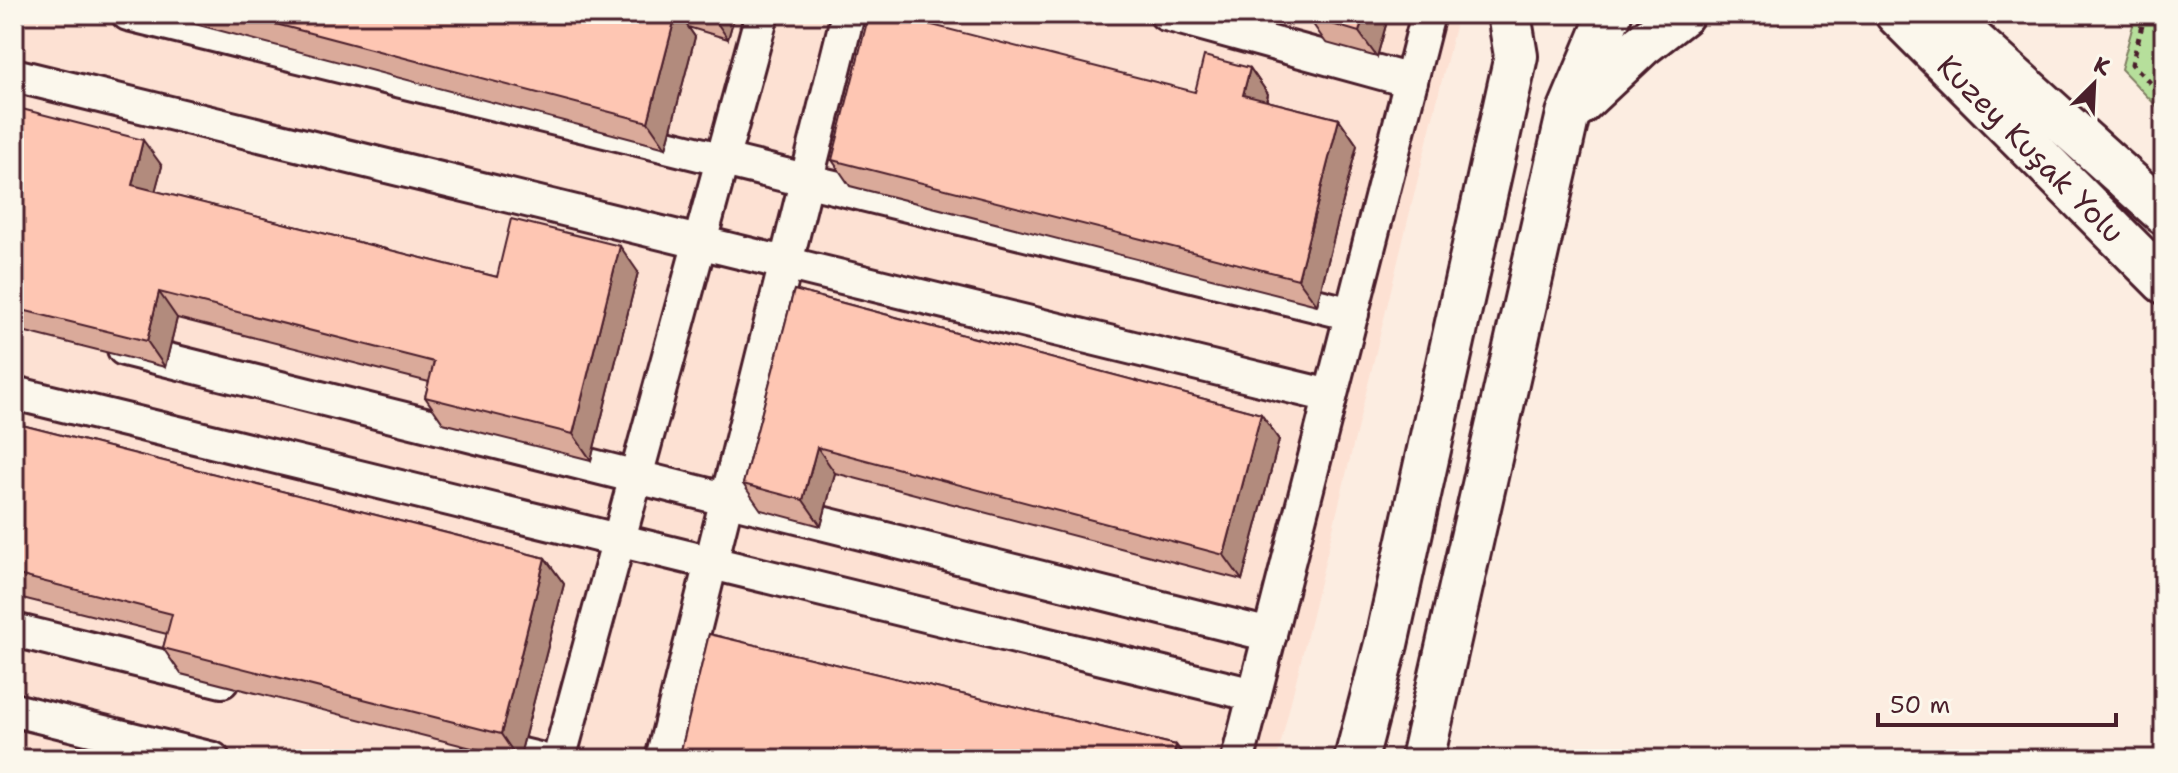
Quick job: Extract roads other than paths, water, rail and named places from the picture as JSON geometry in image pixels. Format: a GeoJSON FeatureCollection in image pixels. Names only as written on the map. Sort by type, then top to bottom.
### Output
{"type":"FeatureCollection","features":[{"type":"Feature","properties":{"kind":"main road"},"geometry":{"type":"LineString","coordinates":[[1356,759],[1386,644],[1516,56],[1509,14]]}},
{"type":"Feature","properties":{"kind":"main road"},"geometry":{"type":"LineString","coordinates":[[1422,759],[1568,114],[1610,14]]}},
{"type":"Feature","properties":{"kind":"main road"},"geometry":{"type":"LineString","coordinates":[[1568,114],[1642,45],[1682,14]]}},
{"type":"Feature","properties":{"kind":"main road","name":"Kuzey Kuşak Yolu"},"geometry":{"type":"LineString","coordinates":[[1897,14],[2164,282]]}},
{"type":"Feature","properties":{"kind":"main road","name":"Kuzey Kuşak Yolu"},"geometry":{"type":"LineString","coordinates":[[1943,14],[2164,213]]}},
{"type":"Feature","properties":{"kind":"street"},"geometry":{"type":"LineString","coordinates":[[128,14],[1352,314]]}},
{"type":"Feature","properties":{"kind":"street"},"geometry":{"type":"LineString","coordinates":[[559,759],[762,14]]}},
{"type":"Feature","properties":{"kind":"street"},"geometry":{"type":"LineString","coordinates":[[662,759],[848,14]]}},
{"type":"Feature","properties":{"kind":"street"},"geometry":{"type":"LineString","coordinates":[[1166,14],[1411,81]]}},
{"type":"Feature","properties":{"kind":"street"},"geometry":{"type":"LineString","coordinates":[[1238,759],[1428,14]]}},
{"type":"Feature","properties":{"kind":"street"},"geometry":{"type":"LineString","coordinates":[[14,75],[1330,396]]}},
{"type":"Feature","properties":{"kind":"street"},"geometry":{"type":"LineString","coordinates":[[90,340],[1270,635]]}},
{"type":"Feature","properties":{"kind":"street"},"geometry":{"type":"LineString","coordinates":[[14,393],[1254,695]]}},
{"type":"Feature","properties":{"kind":"street"},"geometry":{"type":"LineString","coordinates":[[14,630],[246,687]]}},
{"type":"Feature","properties":{"kind":"street"},"geometry":{"type":"LineString","coordinates":[[14,710],[213,759]]}},
{"type":"Feature","properties":{"kind":"street"},"geometry":{"type":"LineString","coordinates":[[447,736],[539,759]]}}]}
